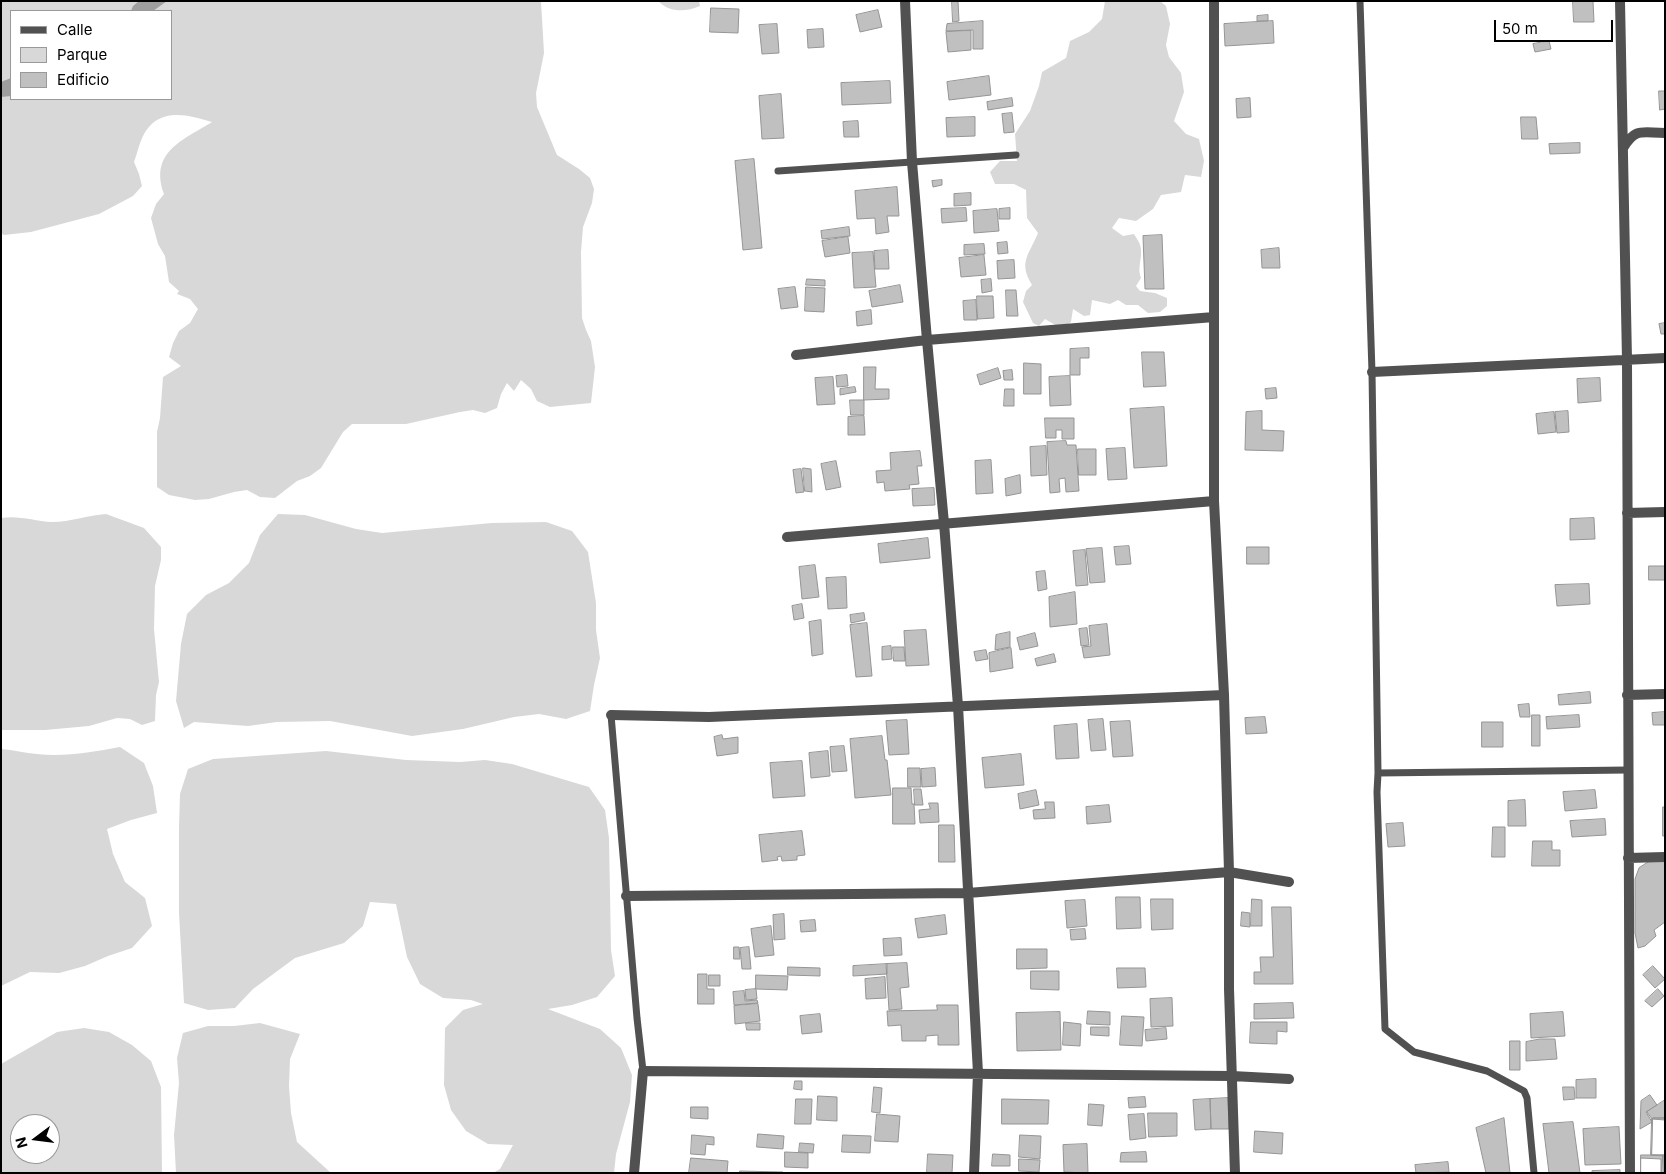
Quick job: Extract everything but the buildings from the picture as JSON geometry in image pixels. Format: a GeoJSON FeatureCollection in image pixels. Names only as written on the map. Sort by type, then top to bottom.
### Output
{"type":"FeatureCollection","features":[{"type":"Feature","properties":{"kind":"street"},"geometry":{"type":"LineString","coordinates":[[905,1],[912,162],[958,706],[978,1073],[974,1173]]}},
{"type":"Feature","properties":{"kind":"street"},"geometry":{"type":"LineString","coordinates":[[1214,1],[1214,501],[1224,695],[1229,872],[1229,989],[1235,1173]]}},
{"type":"Feature","properties":{"kind":"street"},"geometry":{"type":"LineString","coordinates":[[1620,1],[1626,360],[1630,1173]]}},
{"type":"Feature","properties":{"kind":"street"},"geometry":{"type":"LineString","coordinates":[[1623,149],[1631,136],[1637,133],[1665,133]]}},
{"type":"Feature","properties":{"kind":"street"},"geometry":{"type":"LineString","coordinates":[[796,355],[927,340],[1214,317]]}},
{"type":"Feature","properties":{"kind":"street"},"geometry":{"type":"LineString","coordinates":[[1372,372],[1665,358]]}},
{"type":"Feature","properties":{"kind":"street"},"geometry":{"type":"LineString","coordinates":[[787,537],[1214,501]]}},
{"type":"Feature","properties":{"kind":"street"},"geometry":{"type":"LineString","coordinates":[[1627,513],[1665,512]]}},
{"type":"Feature","properties":{"kind":"street"},"geometry":{"type":"LineString","coordinates":[[1627,695],[1665,694]]}},
{"type":"Feature","properties":{"kind":"street"},"geometry":{"type":"LineString","coordinates":[[611,715],[709,716],[1224,695]]}},
{"type":"Feature","properties":{"kind":"street"},"geometry":{"type":"LineString","coordinates":[[1628,858],[1665,857]]}},
{"type":"Feature","properties":{"kind":"street"},"geometry":{"type":"LineString","coordinates":[[626,896],[968,893],[1229,872],[1289,882]]}},
{"type":"Feature","properties":{"kind":"street"},"geometry":{"type":"LineString","coordinates":[[634,1173],[643,1071],[1232,1076],[1289,1079]]}},
{"type":"Feature","properties":{"kind":"lane"},"geometry":{"type":"LineString","coordinates":[[1360,1],[1372,372],[1377,792],[1385,1029],[1414,1052],[1487,1071],[1524,1091],[1527,1098],[1534,1173]]}},
{"type":"Feature","properties":{"kind":"lane"},"geometry":{"type":"LineString","coordinates":[[778,170],[1016,155]]}},
{"type":"Feature","properties":{"kind":"lane"},"geometry":{"type":"LineString","coordinates":[[611,715],[643,1071]]}},
{"type":"Feature","properties":{"kind":"lane"},"geometry":{"type":"LineString","coordinates":[[1378,773],[1628,770]]}},
{"type":"Feature","properties":{"kind":"green space"},"geometry":{"type":"Polygon","coordinates":[[[1,1],[541,1],[544,53],[536,93],[537,107],[557,155],[590,178],[594,189],[592,203],[583,227],[581,252],[582,318],[591,341],[595,367],[591,403],[550,407],[537,401],[531,389],[521,380],[514,391],[507,383],[497,408],[485,413],[473,410],[406,424],[352,424],[343,432],[321,468],[310,476],[297,481],[275,498],[260,497],[247,490],[209,499],[195,500],[169,495],[157,487],[157,432],[163,377],[181,366],[169,357],[173,343],[179,331],[190,323],[198,309],[190,299],[177,294],[179,291],[169,282],[165,256],[158,244],[151,218],[156,204],[164,194],[161,168],[165,158],[180,142],[212,122],[183,115],[173,115],[156,120],[149,127],[140,142],[134,162],[142,186],[133,196],[99,214],[31,232],[4,235],[1,233],[1,1]]]}},
{"type":"Feature","properties":{"kind":"green space"},"geometry":{"type":"Polygon","coordinates":[[[658,1],[699,1],[700,6],[678,10],[668,8],[658,1]]]}},
{"type":"Feature","properties":{"kind":"green space"},"geometry":{"type":"Polygon","coordinates":[[[1105,1],[1160,1],[1166,6],[1170,24],[1166,45],[1169,57],[1181,73],[1184,92],[1174,121],[1186,134],[1199,139],[1204,161],[1201,177],[1185,175],[1181,192],[1161,195],[1153,209],[1136,221],[1119,218],[1112,228],[1123,236],[1134,234],[1141,250],[1139,271],[1141,278],[1136,286],[1140,291],[1155,293],[1167,298],[1167,306],[1160,312],[1148,313],[1138,305],[1126,305],[1118,300],[1110,304],[1092,300],[1090,315],[1084,316],[1073,309],[1071,322],[1062,329],[1045,319],[1039,326],[1033,323],[1023,302],[1026,291],[1032,285],[1026,270],[1026,259],[1038,233],[1027,218],[1026,190],[1014,184],[995,184],[990,172],[1000,161],[1017,161],[1015,134],[1030,111],[1042,72],[1066,58],[1070,41],[1089,32],[1102,19],[1105,1]]]}},
{"type":"Feature","properties":{"kind":"green space"},"geometry":{"type":"Polygon","coordinates":[[[106,514],[144,528],[161,547],[161,560],[155,586],[154,629],[159,682],[156,695],[155,721],[142,725],[130,719],[117,718],[89,726],[45,730],[1,730],[1,518],[8,517],[52,522],[106,514]]]}},
{"type":"Feature","properties":{"kind":"green space"},"geometry":{"type":"Polygon","coordinates":[[[278,514],[305,515],[356,529],[382,533],[492,523],[546,522],[572,531],[588,552],[596,603],[596,630],[600,658],[590,711],[566,719],[539,714],[514,717],[463,729],[412,736],[330,721],[277,722],[248,726],[194,722],[184,728],[176,701],[181,644],[187,614],[206,595],[229,583],[249,563],[260,535],[278,514]]]}},
{"type":"Feature","properties":{"kind":"green space"},"geometry":{"type":"Polygon","coordinates":[[[120,747],[144,763],[153,786],[157,813],[107,829],[113,854],[125,882],[145,898],[152,926],[132,948],[85,966],[59,973],[30,972],[1,986],[1,749],[32,754],[58,755],[120,747]]]}},
{"type":"Feature","properties":{"kind":"green space"},"geometry":{"type":"Polygon","coordinates":[[[326,751],[406,760],[460,762],[485,760],[512,764],[589,787],[605,810],[609,838],[611,950],[615,976],[597,997],[572,1005],[548,1009],[600,1029],[621,1048],[632,1075],[630,1102],[616,1154],[614,1173],[493,1173],[500,1169],[513,1145],[488,1144],[466,1131],[451,1110],[444,1085],[445,1028],[463,1010],[483,1004],[471,1000],[443,998],[420,984],[407,957],[396,904],[370,902],[363,926],[344,943],[295,958],[253,989],[235,1008],[208,1010],[184,1003],[179,913],[179,827],[180,794],[188,769],[213,759],[326,751]]]}},
{"type":"Feature","properties":{"kind":"green space"},"geometry":{"type":"Polygon","coordinates":[[[260,1023],[300,1034],[290,1059],[289,1086],[291,1113],[297,1142],[331,1173],[176,1173],[174,1135],[179,1083],[177,1058],[183,1033],[208,1026],[260,1023]]]}},
{"type":"Feature","properties":{"kind":"green space"},"geometry":{"type":"Polygon","coordinates":[[[84,1028],[109,1032],[132,1045],[151,1061],[161,1087],[162,1173],[1,1173],[1,1064],[57,1032],[84,1028]]]}},
{"type":"Feature","properties":{"kind":"shaded area"},"geometry":{"type":"Polygon","coordinates":[[[139,1],[167,1],[154,10],[131,10],[139,1]]]}},
{"type":"Feature","properties":{"kind":"shaded area"},"geometry":{"type":"Polygon","coordinates":[[[10,78],[10,96],[1,97],[1,82],[10,78]]]}}]}
